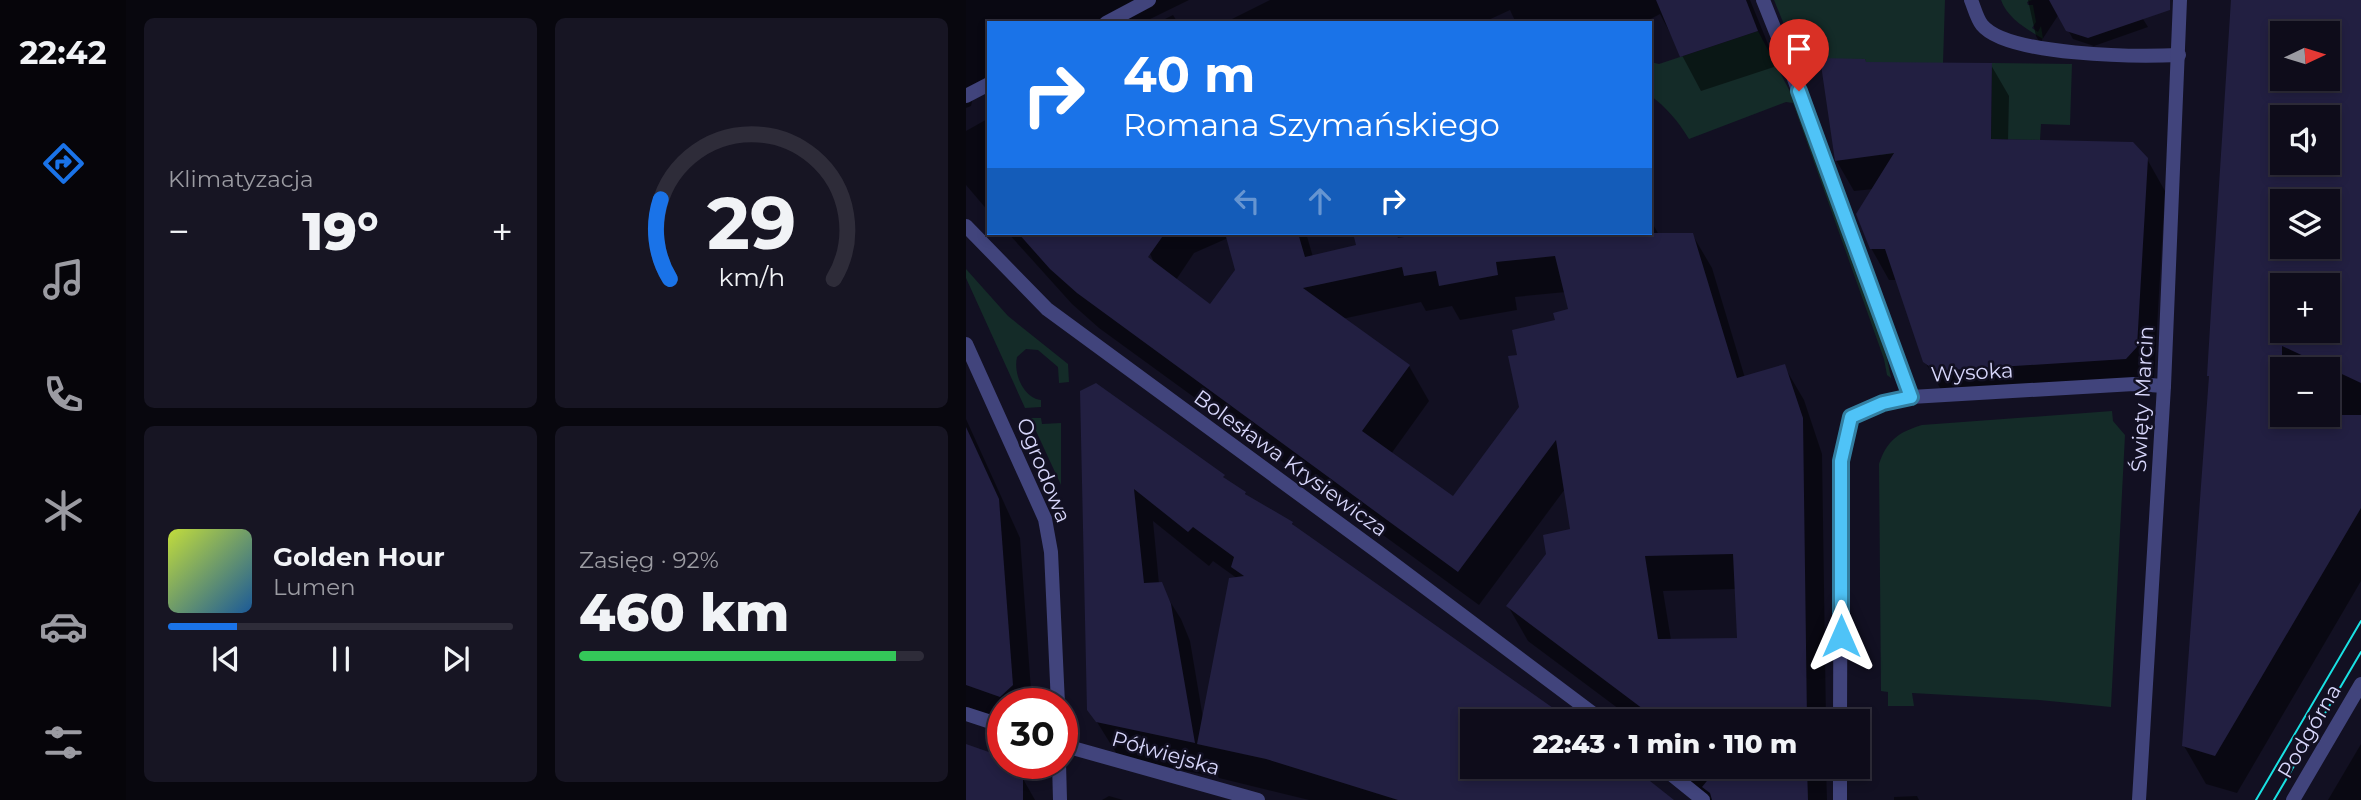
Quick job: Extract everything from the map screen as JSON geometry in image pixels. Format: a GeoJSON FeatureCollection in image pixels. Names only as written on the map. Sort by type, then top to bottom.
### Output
{"type":"FeatureCollection","features":[{"type":"Feature","properties":{"kind":"street"},"geometry":{"type":"LineString","coordinates":[[1110,21],[1149,0]]}},
{"type":"Feature","properties":{"kind":"street","name":"Wysoka"},"geometry":{"type":"LineString","coordinates":[[1763,0],[1911,397],[2134,384],[2164,386]]}},
{"type":"Feature","properties":{"kind":"street"},"geometry":{"type":"LineString","coordinates":[[1971,0],[1983,26],[2011,42],[2043,50],[2179,55]]}},
{"type":"Feature","properties":{"kind":"street","name":"Święty Marcin"},"geometry":{"type":"LineString","coordinates":[[2139,800],[2164,386],[2180,0]]}},
{"type":"Feature","properties":{"kind":"street"},"geometry":{"type":"LineString","coordinates":[[966,96],[987,85]]}},
{"type":"Feature","properties":{"kind":"street","name":"Bolesława Krysiewicza"},"geometry":{"type":"LineString","coordinates":[[966,226],[1048,309],[1587,709]]}},
{"type":"Feature","properties":{"kind":"street","name":"Ogrodowa"},"geometry":{"type":"LineString","coordinates":[[966,344],[1045,519],[1051,552],[1057,688]]}},
{"type":"Feature","properties":{"kind":"street"},"geometry":{"type":"LineString","coordinates":[[1840,709],[1841,461],[1851,417],[1883,403],[1911,397]]}},
{"type":"Feature","properties":{"kind":"street","name":"Podgórna"},"geometry":{"type":"LineString","coordinates":[[2293,800],[2361,684]]}},
{"type":"Feature","properties":{"kind":"street"},"geometry":{"type":"LineString","coordinates":[[966,713],[987,720]]}},
{"type":"Feature","properties":{"kind":"street","name":"Półwiejska"},"geometry":{"type":"LineString","coordinates":[[1078,750],[1258,800]]}},
{"type":"Feature","properties":{"kind":"street"},"geometry":{"type":"LineString","coordinates":[[1059,779],[1060,800]]}},
{"type":"Feature","properties":{"kind":"street"},"geometry":{"type":"LineString","coordinates":[[1677,779],[1703,800]]}},
{"type":"Feature","properties":{"kind":"street"},"geometry":{"type":"LineString","coordinates":[[1840,779],[1840,800]]}},
{"type":"Feature","properties":{"kind":"green space"},"geometry":{"type":"Polygon","coordinates":[[[1774,0],[1945,0],[1943,63],[1909,63],[1903,152],[1881,155],[1865,59],[1798,59],[1774,0]]]}},
{"type":"Feature","properties":{"kind":"green space"},"geometry":{"type":"Polygon","coordinates":[[[2001,0],[2032,0],[2027,2],[2028,5],[2033,5],[2036,22],[2032,28],[2038,32],[2041,26],[2043,39],[2013,18],[2001,0]]]}},
{"type":"Feature","properties":{"kind":"green space"},"geometry":{"type":"Polygon","coordinates":[[[1758,31],[1794,99],[1849,254],[1853,256],[1887,358],[1891,378],[1887,375],[1884,359],[1793,103],[1786,102],[1689,139],[1672,115],[1652,97],[1652,62],[1659,64],[1758,31]]]}},
{"type":"Feature","properties":{"kind":"green space"},"geometry":{"type":"Polygon","coordinates":[[[1992,63],[2072,64],[2070,125],[2041,124],[2040,140],[1991,139],[1992,63]]]}},
{"type":"Feature","properties":{"kind":"green space"},"geometry":{"type":"Polygon","coordinates":[[[966,269],[1008,316],[1068,364],[1069,382],[1059,383],[1058,367],[1038,350],[1026,349],[1017,357],[1018,378],[1030,395],[1041,400],[1041,407],[1025,408],[966,278],[966,269]]]}},
{"type":"Feature","properties":{"kind":"green space"},"geometry":{"type":"Polygon","coordinates":[[[2112,411],[2113,421],[2125,435],[2111,707],[1912,693],[1914,706],[1888,706],[1888,692],[1881,691],[1879,464],[1890,443],[1900,434],[1922,425],[2112,411]]]}},
{"type":"Feature","properties":{"kind":"green space"},"geometry":{"type":"Polygon","coordinates":[[[1030,418],[1041,418],[1042,424],[1061,423],[1061,485],[1030,418]]]}},
{"type":"Feature","properties":{"kind":"building"},"geometry":{"type":"Polygon","coordinates":[[[1656,0],[1746,0],[1758,31],[1680,57],[1656,0]]]}},
{"type":"Feature","properties":{"kind":"building"},"geometry":{"type":"Polygon","coordinates":[[[2049,0],[2170,0],[2170,10],[2088,38],[2066,31],[2049,0]]]}},
{"type":"Feature","properties":{"kind":"building"},"geometry":{"type":"Polygon","coordinates":[[[2231,0],[2361,0],[2361,383],[2340,373],[2340,357],[2305,357],[2282,346],[2282,357],[2270,357],[2270,427],[2340,427],[2340,415],[2361,415],[2361,508],[2215,756],[2182,746],[2231,0]]]}},
{"type":"Feature","properties":{"kind":"building"},"geometry":{"type":"Polygon","coordinates":[[[1820,58],[1865,59],[1866,62],[1992,63],[1991,139],[2133,142],[2148,158],[2137,347],[2126,359],[1936,371],[1923,362],[1885,249],[1870,249],[1856,214],[1894,153],[1835,161],[1820,58]]]}},
{"type":"Feature","properties":{"kind":"building"},"geometry":{"type":"Polygon","coordinates":[[[1693,233],[1737,378],[1785,364],[1803,418],[1807,709],[1643,709],[1506,606],[1546,554],[1543,535],[1570,529],[1556,440],[1458,572],[1077,293],[1050,269],[1020,235],[1164,235],[1148,257],[1210,304],[1235,270],[1226,235],[1299,235],[1305,257],[1356,245],[1354,235],[1397,235],[1398,238],[1417,235],[1693,233]],[[1555,256],[1496,262],[1498,275],[1439,286],[1436,271],[1404,276],[1402,267],[1303,288],[1410,365],[1362,431],[1453,496],[1519,407],[1508,356],[1517,355],[1512,330],[1555,320],[1553,313],[1568,309],[1555,256]],[[1733,554],[1645,556],[1658,639],[1737,638],[1733,554]]]}},
{"type":"Feature","properties":{"kind":"building"},"geometry":{"type":"Polygon","coordinates":[[[1096,383],[1225,475],[1223,477],[1246,492],[1245,494],[1293,522],[1292,524],[1553,708],[1460,709],[1460,779],[1647,779],[1674,800],[1398,800],[1266,759],[1197,744],[1229,578],[1244,576],[1231,567],[1234,557],[1193,527],[1188,532],[1134,489],[1144,583],[1162,582],[1171,604],[1195,743],[1096,722],[1087,710],[1080,391],[1096,383]]]}},
{"type":"Feature","properties":{"kind":"building"},"geometry":{"type":"Polygon","coordinates":[[[966,427],[999,499],[1013,685],[1010,688],[987,688],[987,692],[966,685],[966,427]]]}},
{"type":"Feature","properties":{"kind":"building"},"geometry":{"type":"Polygon","coordinates":[[[966,744],[987,751],[987,779],[1023,779],[1023,800],[966,800],[966,744]]]}},
{"type":"Feature","properties":{"kind":"building"},"geometry":{"type":"Polygon","coordinates":[[[1708,779],[1807,779],[1808,800],[1712,800],[1710,793],[1702,787],[1708,779]]]}},
{"type":"Feature","properties":{"kind":"tram line"},"geometry":{"type":"LineString","coordinates":[[2256,800],[2361,621]]}},
{"type":"Feature","properties":{"kind":"tram line"},"geometry":{"type":"LineString","coordinates":[[2274,800],[2361,652]]}},
{"type":"Feature","properties":{"kind":"route"},"geometry":{"type":"LineString","coordinates":[[1799,91],[1911,397],[1883,403],[1851,417],[1841,461],[1841,636]]}}]}
